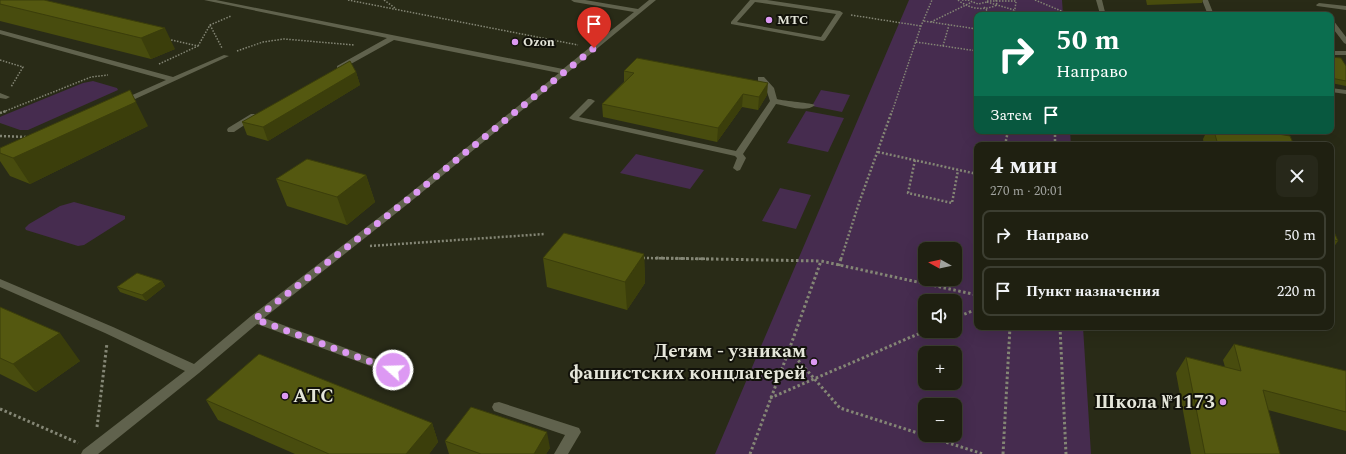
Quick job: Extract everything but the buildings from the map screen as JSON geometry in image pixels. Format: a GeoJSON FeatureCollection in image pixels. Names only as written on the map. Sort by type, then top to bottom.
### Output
{"type":"FeatureCollection","features":[{"type":"Feature","properties":{"kind":"street"},"geometry":{"type":"LineString","coordinates":[[207,0],[565,72]]}},
{"type":"Feature","properties":{"kind":"street"},"geometry":{"type":"LineString","coordinates":[[574,0],[640,11]]}},
{"type":"Feature","properties":{"kind":"street"},"geometry":{"type":"LineString","coordinates":[[91,452],[195,370],[255,319],[406,201],[653,0]]}},
{"type":"Feature","properties":{"kind":"street"},"geometry":{"type":"LineString","coordinates":[[754,0],[840,13],[823,39],[733,23],[754,0]]}},
{"type":"Feature","properties":{"kind":"street"},"geometry":{"type":"LineString","coordinates":[[1099,0],[1102,12]]}},
{"type":"Feature","properties":{"kind":"street"},"geometry":{"type":"LineString","coordinates":[[1205,0],[1210,12]]}},
{"type":"Feature","properties":{"kind":"street"},"geometry":{"type":"LineString","coordinates":[[1317,2],[1346,8]]}},
{"type":"Feature","properties":{"kind":"street"},"geometry":{"type":"LineString","coordinates":[[1317,2],[1324,12]]}},
{"type":"Feature","properties":{"kind":"street"},"geometry":{"type":"LineString","coordinates":[[1334,25],[1346,42]]}},
{"type":"Feature","properties":{"kind":"street"},"geometry":{"type":"LineString","coordinates":[[0,32],[174,80]]}},
{"type":"Feature","properties":{"kind":"street"},"geometry":{"type":"LineString","coordinates":[[330,73],[394,37]]}},
{"type":"Feature","properties":{"kind":"street"},"geometry":{"type":"LineString","coordinates":[[1334,53],[1346,53]]}},
{"type":"Feature","properties":{"kind":"street"},"geometry":{"type":"LineString","coordinates":[[117,106],[226,56]]}},
{"type":"Feature","properties":{"kind":"street"},"geometry":{"type":"LineString","coordinates":[[761,79],[770,88],[774,101]]}},
{"type":"Feature","properties":{"kind":"street"},"geometry":{"type":"LineString","coordinates":[[1334,90],[1346,92]]}},
{"type":"Feature","properties":{"kind":"street"},"geometry":{"type":"LineString","coordinates":[[591,101],[573,118],[738,154],[742,158],[737,168]]}},
{"type":"Feature","properties":{"kind":"street"},"geometry":{"type":"LineString","coordinates":[[774,101],[802,109],[811,105]]}},
{"type":"Feature","properties":{"kind":"street"},"geometry":{"type":"LineString","coordinates":[[738,154],[774,101]]}},
{"type":"Feature","properties":{"kind":"street"},"geometry":{"type":"LineString","coordinates":[[231,130],[264,111]]}},
{"type":"Feature","properties":{"kind":"street"},"geometry":{"type":"LineString","coordinates":[[0,283],[109,330],[195,370]]}},
{"type":"Feature","properties":{"kind":"street"},"geometry":{"type":"LineString","coordinates":[[255,319],[393,370]]}},
{"type":"Feature","properties":{"kind":"street"},"geometry":{"type":"LineString","coordinates":[[499,407],[574,432],[561,454]]}},
{"type":"Feature","properties":{"kind":"path"},"geometry":{"type":"LineString","coordinates":[[348,0],[594,48]]}},
{"type":"Feature","properties":{"kind":"path"},"geometry":{"type":"LineString","coordinates":[[384,0],[396,9]]}},
{"type":"Feature","properties":{"kind":"path"},"geometry":{"type":"LineString","coordinates":[[839,266],[859,203],[921,26],[932,0]]}},
{"type":"Feature","properties":{"kind":"path"},"geometry":{"type":"LineString","coordinates":[[958,0],[966,5],[985,8],[997,5]]}},
{"type":"Feature","properties":{"kind":"path"},"geometry":{"type":"LineString","coordinates":[[962,0],[968,0],[981,4],[988,12]]}},
{"type":"Feature","properties":{"kind":"path"},"geometry":{"type":"LineString","coordinates":[[981,4],[987,1],[997,0],[1016,1],[1014,10],[987,1]]}},
{"type":"Feature","properties":{"kind":"path"},"geometry":{"type":"LineString","coordinates":[[997,0],[997,5]]}},
{"type":"Feature","properties":{"kind":"path"},"geometry":{"type":"LineString","coordinates":[[1035,0],[1064,12]]}},
{"type":"Feature","properties":{"kind":"path"},"geometry":{"type":"LineString","coordinates":[[931,22],[972,2]]}},
{"type":"Feature","properties":{"kind":"path"},"geometry":{"type":"LineString","coordinates":[[840,13],[921,26]]}},
{"type":"Feature","properties":{"kind":"path"},"geometry":{"type":"LineString","coordinates":[[924,21],[974,29]]}},
{"type":"Feature","properties":{"kind":"path"},"geometry":{"type":"LineString","coordinates":[[144,71],[198,46],[210,25],[226,56],[255,44],[292,39],[338,45],[360,44]]}},
{"type":"Feature","properties":{"kind":"path"},"geometry":{"type":"LineString","coordinates":[[943,46],[949,25]]}},
{"type":"Feature","properties":{"kind":"path"},"geometry":{"type":"LineString","coordinates":[[161,37],[198,46]]}},
{"type":"Feature","properties":{"kind":"path"},"geometry":{"type":"LineString","coordinates":[[916,42],[974,51]]}},
{"type":"Feature","properties":{"kind":"path"},"geometry":{"type":"LineString","coordinates":[[0,60],[23,68],[3,96]]}},
{"type":"Feature","properties":{"kind":"path"},"geometry":{"type":"LineString","coordinates":[[0,113],[91,77]]}},
{"type":"Feature","properties":{"kind":"path"},"geometry":{"type":"LineString","coordinates":[[0,136],[32,137]]}},
{"type":"Feature","properties":{"kind":"path"},"geometry":{"type":"LineString","coordinates":[[878,152],[974,173]]}},
{"type":"Feature","properties":{"kind":"path"},"geometry":{"type":"LineString","coordinates":[[915,160],[908,193],[952,204],[958,170]]}},
{"type":"Feature","properties":{"kind":"path"},"geometry":{"type":"LineString","coordinates":[[347,247],[546,234]]}},
{"type":"Feature","properties":{"kind":"path"},"geometry":{"type":"LineString","coordinates":[[643,258],[821,261],[974,294]]}},
{"type":"Feature","properties":{"kind":"path"},"geometry":{"type":"LineString","coordinates":[[750,454],[821,261]]}},
{"type":"Feature","properties":{"kind":"path"},"geometry":{"type":"LineString","coordinates":[[962,315],[974,310]]}},
{"type":"Feature","properties":{"kind":"path"},"geometry":{"type":"LineString","coordinates":[[0,409],[91,452],[109,330]]}},
{"type":"Feature","properties":{"kind":"path"},"geometry":{"type":"LineString","coordinates":[[1003,454],[1010,330]]}},
{"type":"Feature","properties":{"kind":"path"},"geometry":{"type":"LineString","coordinates":[[1060,330],[1066,454]]}},
{"type":"Feature","properties":{"kind":"path"},"geometry":{"type":"LineString","coordinates":[[770,398],[918,334]]}},
{"type":"Feature","properties":{"kind":"path"},"geometry":{"type":"LineString","coordinates":[[789,350],[840,408],[983,454]]}},
{"type":"Feature","properties":{"kind":"shaded area"},"geometry":{"type":"Polygon","coordinates":[[[909,0],[1062,0],[1063,12],[974,12],[974,134],[1070,134],[1071,142],[974,142],[974,330],[1083,330],[1091,454],[715,454],[909,0]]]}},
{"type":"Feature","properties":{"kind":"shaded area"},"geometry":{"type":"Polygon","coordinates":[[[93,81],[117,88],[118,90],[28,130],[20,130],[0,123],[0,117],[2,116],[83,83],[93,81]]]}},
{"type":"Feature","properties":{"kind":"shaded area"},"geometry":{"type":"Polygon","coordinates":[[[821,90],[850,95],[842,112],[812,106],[821,90]]]}},
{"type":"Feature","properties":{"kind":"shaded area"},"geometry":{"type":"Polygon","coordinates":[[[806,111],[844,118],[828,152],[787,143],[806,111]]]}},
{"type":"Feature","properties":{"kind":"shaded area"},"geometry":{"type":"Polygon","coordinates":[[[636,154],[704,170],[690,189],[620,173],[636,154]]]}},
{"type":"Feature","properties":{"kind":"shaded area"},"geometry":{"type":"Polygon","coordinates":[[[780,188],[811,195],[796,229],[762,221],[780,188]]]}},
{"type":"Feature","properties":{"kind":"shaded area"},"geometry":{"type":"Polygon","coordinates":[[[74,202],[125,216],[125,219],[84,245],[78,246],[26,230],[25,228],[29,224],[60,206],[74,202]]]}},
{"type":"Feature","properties":{"kind":"place","name":"МТС"},"geometry":{"type":"Point","coordinates":[769,20]}},
{"type":"Feature","properties":{"kind":"place","name":"Ozon"},"geometry":{"type":"Point","coordinates":[515,42]}},
{"type":"Feature","properties":{"kind":"place","name":"Детям - узникам фашистских концлагерей"},"geometry":{"type":"Point","coordinates":[814,362]}},
{"type":"Feature","properties":{"kind":"place","name":"АТС"},"geometry":{"type":"Point","coordinates":[285,396]}},
{"type":"Feature","properties":{"kind":"place","name":"Школа №1173"},"geometry":{"type":"Point","coordinates":[1223,402]}},
{"type":"Feature","properties":{"kind":"route"},"geometry":{"type":"LineString","coordinates":[[393,370],[255,319],[406,201],[594,48]]}}]}
